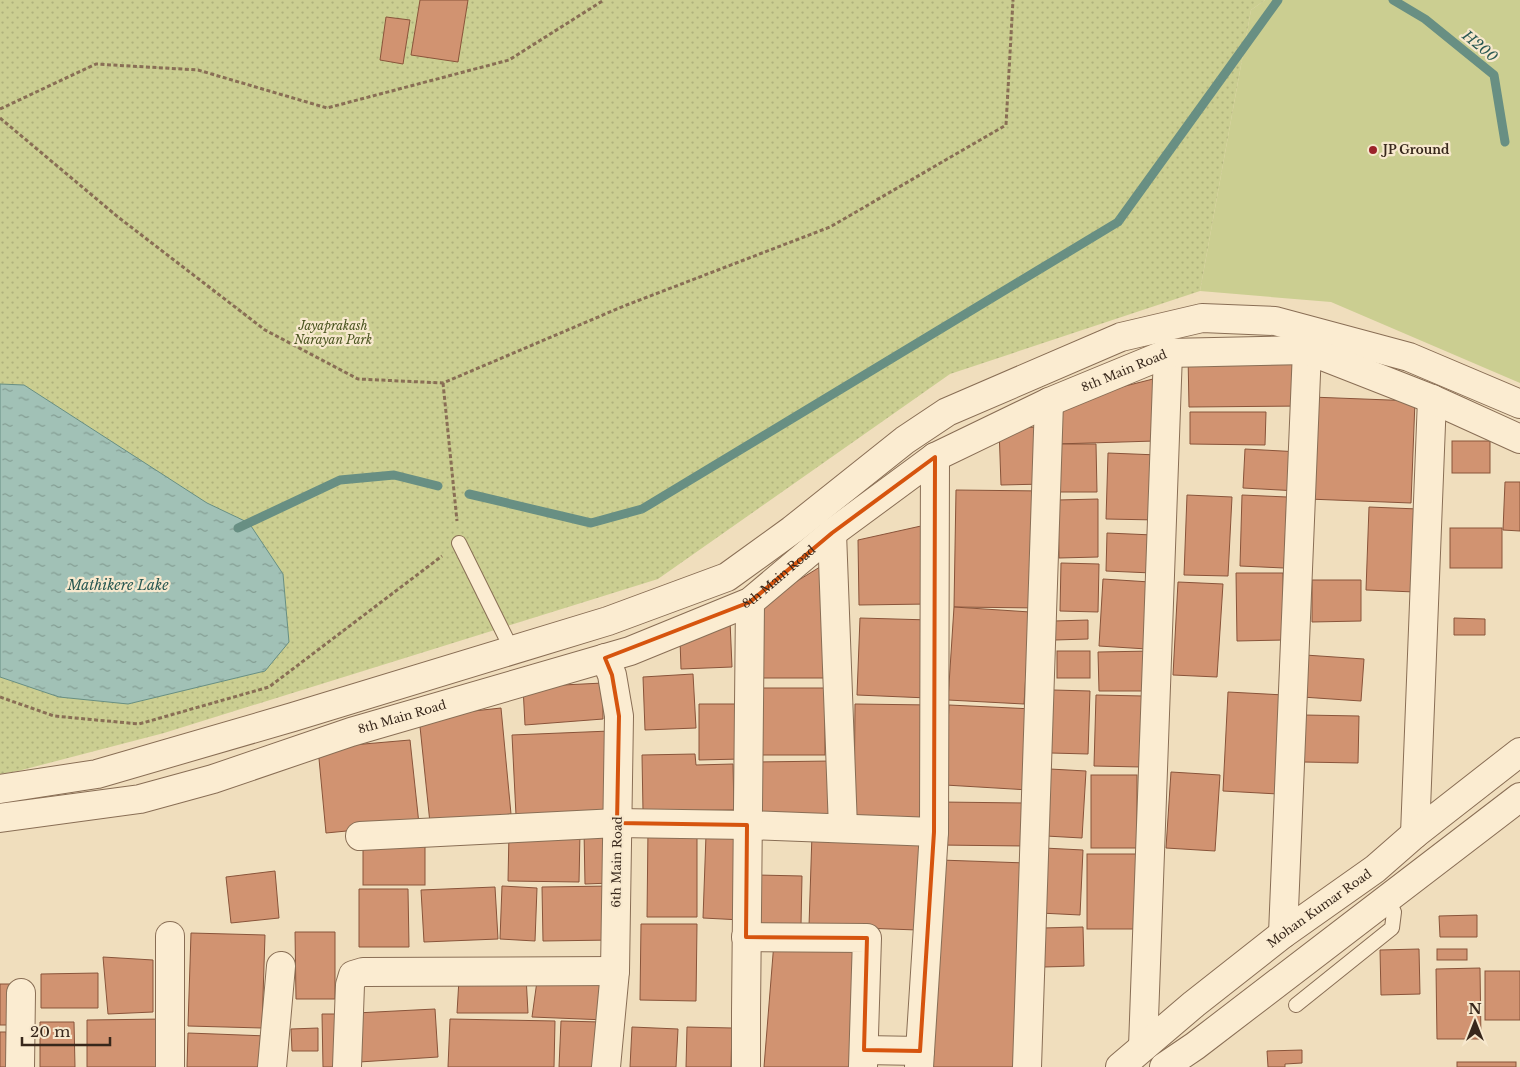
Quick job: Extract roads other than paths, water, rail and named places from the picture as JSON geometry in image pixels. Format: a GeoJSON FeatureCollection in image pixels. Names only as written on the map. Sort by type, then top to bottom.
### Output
{"type":"FeatureCollection","features":[{"type":"Feature","properties":{"kind":"street"},"geometry":{"type":"LineString","coordinates":[[0,788],[97,774],[608,621],[727,577],[792,530],[905,440],[947,412],[1121,337],[1202,318],[1275,321],[1409,357],[1520,404]]}},
{"type":"Feature","properties":{"kind":"street","name":"8th Main Road"},"geometry":{"type":"LineString","coordinates":[[0,818],[140,799],[213,779],[351,732],[630,651],[750,602],[832,533],[935,457],[1050,402],[1168,353],[1307,350],[1432,399],[1520,440]]}},
{"type":"Feature","properties":{"kind":"street"},"geometry":{"type":"LineString","coordinates":[[1283,934],[1307,350]]}},
{"type":"Feature","properties":{"kind":"street"},"geometry":{"type":"LineString","coordinates":[[1143,1047],[1168,353]]}},
{"type":"Feature","properties":{"kind":"street"},"geometry":{"type":"LineString","coordinates":[[1415,834],[1432,399]]}},
{"type":"Feature","properties":{"kind":"street"},"geometry":{"type":"LineString","coordinates":[[1027,1067],[1050,402]]}},
{"type":"Feature","properties":{"kind":"street"},"geometry":{"type":"LineString","coordinates":[[746,937],[867,938],[864,1058],[920,1059],[934,832],[935,457]]}},
{"type":"Feature","properties":{"kind":"street"},"geometry":{"type":"LineString","coordinates":[[832,533],[843,828]]}},
{"type":"Feature","properties":{"kind":"street"},"geometry":{"type":"LineString","coordinates":[[746,1067],[750,602]]}},
{"type":"Feature","properties":{"kind":"street"},"geometry":{"type":"LineString","coordinates":[[512,650],[524,682]]}},
{"type":"Feature","properties":{"kind":"street","name":"6th Main Road"},"geometry":{"type":"LineString","coordinates":[[605,658],[612,675],[619,716],[615,971],[606,1067]]}},
{"type":"Feature","properties":{"kind":"street","name":"Mohan Kumar Road"},"geometry":{"type":"LineString","coordinates":[[1120,1067],[1283,934],[1375,869],[1415,834],[1520,752]]}},
{"type":"Feature","properties":{"kind":"street"},"geometry":{"type":"LineString","coordinates":[[1164,1067],[1195,1057],[1387,899],[1520,797]]}},
{"type":"Feature","properties":{"kind":"street"},"geometry":{"type":"LineString","coordinates":[[360,836],[617,823],[747,825],[934,832]]}},
{"type":"Feature","properties":{"kind":"street"},"geometry":{"type":"LineString","coordinates":[[170,936],[170,1067]]}},
{"type":"Feature","properties":{"kind":"street"},"geometry":{"type":"LineString","coordinates":[[272,1067],[281,966]]}},
{"type":"Feature","properties":{"kind":"street"},"geometry":{"type":"LineString","coordinates":[[348,1067],[350,985],[353,976],[363,972],[615,971]]}},
{"type":"Feature","properties":{"kind":"street"},"geometry":{"type":"LineString","coordinates":[[20,1067],[21,993]]}},
{"type":"Feature","properties":{"kind":"lane"},"geometry":{"type":"LineString","coordinates":[[459,543],[512,650]]}},
{"type":"Feature","properties":{"kind":"lane"},"geometry":{"type":"LineString","coordinates":[[1296,1005],[1392,928],[1394,912],[1387,899]]}},
{"type":"Feature","properties":{"kind":"water","name":"Mathikere Lake"},"geometry":{"type":"Polygon","coordinates":[[[0,384],[24,385],[207,503],[249,523],[283,574],[289,642],[265,671],[128,704],[59,697],[0,677],[0,384]]]}},
{"type":"Feature","properties":{"kind":"waterway"},"geometry":{"type":"LineString","coordinates":[[469,494],[591,523],[642,509],[1118,222],[1278,0]]}},
{"type":"Feature","properties":{"kind":"waterway","name":"H200"},"geometry":{"type":"LineString","coordinates":[[1393,0],[1425,19],[1494,75],[1505,142]]}},
{"type":"Feature","properties":{"kind":"waterway"},"geometry":{"type":"LineString","coordinates":[[238,528],[340,480],[394,475],[438,486]]}},
{"type":"Feature","properties":{"kind":"place","name":"JP Ground"},"geometry":{"type":"Point","coordinates":[1373,150]}},
{"type":"Feature","properties":{"kind":"park label","name":"Jayaprakash Narayan Park"},"geometry":{"type":"Point","coordinates":[333,333]}}]}
